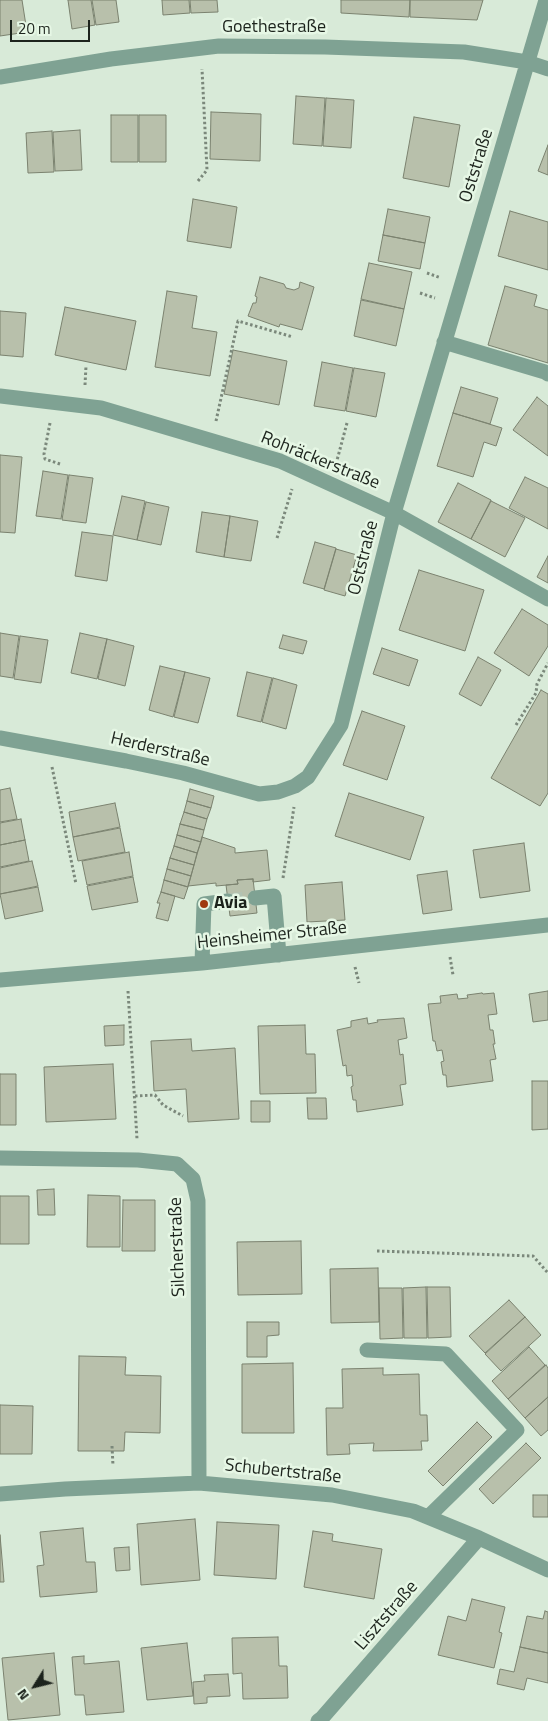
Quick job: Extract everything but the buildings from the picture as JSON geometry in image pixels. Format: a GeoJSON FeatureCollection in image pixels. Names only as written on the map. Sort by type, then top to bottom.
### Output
{"type":"FeatureCollection","features":[{"type":"Feature","properties":{"kind":"street","name":"Oststraße"},"geometry":{"type":"LineString","coordinates":[[301,782],[341,725],[394,513],[546,0]]}},
{"type":"Feature","properties":{"kind":"street","name":"Goethestraße"},"geometry":{"type":"LineString","coordinates":[[0,77],[112,59],[219,46],[325,47],[464,52],[527,62],[548,69]]}},
{"type":"Feature","properties":{"kind":"street"},"geometry":{"type":"LineString","coordinates":[[444,342],[548,374]]}},
{"type":"Feature","properties":{"kind":"street","name":"Rohräckerstraße"},"geometry":{"type":"LineString","coordinates":[[0,396],[101,408],[280,461],[394,513],[548,599]]}},
{"type":"Feature","properties":{"kind":"street","name":"Herderstraße"},"geometry":{"type":"LineString","coordinates":[[0,738],[182,773],[259,794],[278,792],[301,782]]}},
{"type":"Feature","properties":{"kind":"street"},"geometry":{"type":"LineString","coordinates":[[255,898],[274,896],[279,955]]}},
{"type":"Feature","properties":{"kind":"street"},"geometry":{"type":"LineString","coordinates":[[202,963],[204,904],[228,901]]}},
{"type":"Feature","properties":{"kind":"street","name":"Heinsheimer Straße"},"geometry":{"type":"LineString","coordinates":[[0,980],[202,963],[548,925]]}},
{"type":"Feature","properties":{"kind":"street","name":"Silcherstraße"},"geometry":{"type":"LineString","coordinates":[[0,1158],[138,1160],[177,1164],[193,1179],[198,1201],[199,1483]]}},
{"type":"Feature","properties":{"kind":"street"},"geometry":{"type":"LineString","coordinates":[[367,1350],[446,1354],[516,1430],[428,1517]]}},
{"type":"Feature","properties":{"kind":"street","name":"Schubertstraße"},"geometry":{"type":"LineString","coordinates":[[0,1494],[199,1483],[332,1495],[413,1511],[479,1538],[548,1570]]}},
{"type":"Feature","properties":{"kind":"street","name":"Lisztstraße"},"geometry":{"type":"LineString","coordinates":[[322,1720],[479,1538]]}},
{"type":"Feature","properties":{"kind":"path"},"geometry":{"type":"LineString","coordinates":[[198,181],[207,170],[201,48]]}},
{"type":"Feature","properties":{"kind":"path"},"geometry":{"type":"LineString","coordinates":[[212,441],[238,320],[293,337]]}},
{"type":"Feature","properties":{"kind":"path"},"geometry":{"type":"LineString","coordinates":[[52,402],[44,454],[45,459],[60,464]]}},
{"type":"Feature","properties":{"kind":"path"},"geometry":{"type":"LineString","coordinates":[[332,484],[347,423]]}},
{"type":"Feature","properties":{"kind":"path"},"geometry":{"type":"LineString","coordinates":[[277,538],[299,470]]}},
{"type":"Feature","properties":{"kind":"path"},"geometry":{"type":"LineString","coordinates":[[516,725],[536,693],[537,684],[548,663]]}},
{"type":"Feature","properties":{"kind":"path"},"geometry":{"type":"LineString","coordinates":[[48,747],[76,884]]}},
{"type":"Feature","properties":{"kind":"path"},"geometry":{"type":"LineString","coordinates":[[274,896],[282,882],[301,782]]}},
{"type":"Feature","properties":{"kind":"path"},"geometry":{"type":"LineString","coordinates":[[448,951],[453,975]]}},
{"type":"Feature","properties":{"kind":"path"},"geometry":{"type":"LineString","coordinates":[[355,964],[359,983]]}},
{"type":"Feature","properties":{"kind":"path"},"geometry":{"type":"LineString","coordinates":[[128,994],[138,1160]]}},
{"type":"Feature","properties":{"kind":"path"},"geometry":{"type":"LineString","coordinates":[[135,1096],[155,1095],[163,1105],[183,1116]]}},
{"type":"Feature","properties":{"kind":"path"},"geometry":{"type":"LineString","coordinates":[[377,1251],[532,1256],[548,1273]]}},
{"type":"Feature","properties":{"kind":"tunnel"},"geometry":{"type":"LineString","coordinates":[[228,901],[255,898]]}},
{"type":"Feature","properties":{"kind":"place","name":"Avia"},"geometry":{"type":"Point","coordinates":[204,904]}}]}
